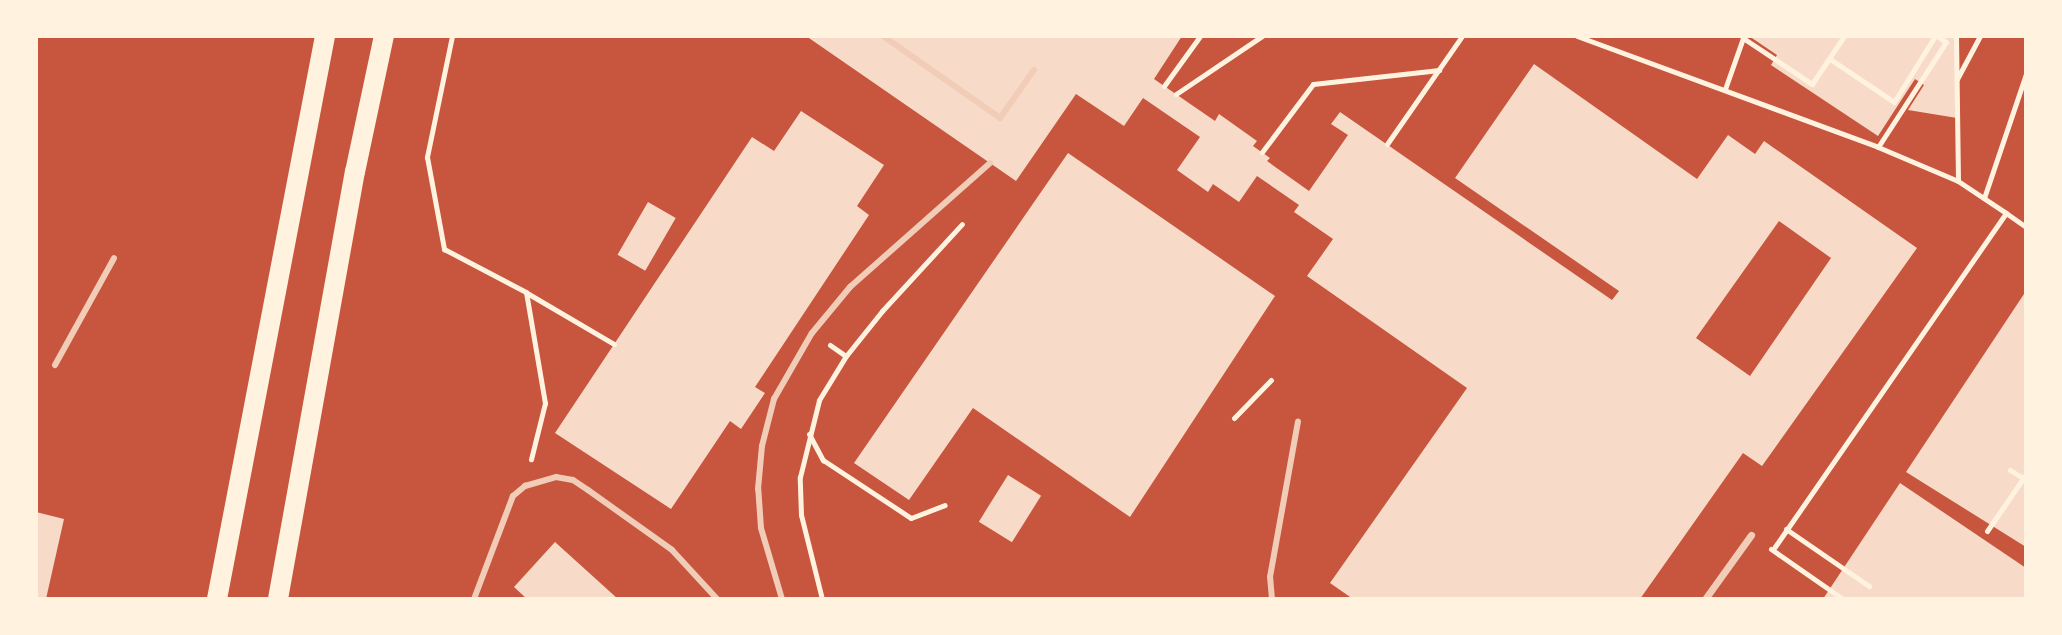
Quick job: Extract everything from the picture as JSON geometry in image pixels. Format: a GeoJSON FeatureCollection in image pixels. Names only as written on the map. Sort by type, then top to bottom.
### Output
{"type":"FeatureCollection","features":[{"type":"Feature","properties":{"kind":"main road"},"geometry":{"type":"LineString","coordinates":[[217,599],[325,36]]}},
{"type":"Feature","properties":{"kind":"main road"},"geometry":{"type":"LineString","coordinates":[[278,599],[355,172],[384,36]]}},
{"type":"Feature","properties":{"kind":"street"},"geometry":{"type":"LineString","coordinates":[[1705,599],[1751,535]]}},
{"type":"Feature","properties":{"kind":"lane"},"geometry":{"type":"LineString","coordinates":[[883,36],[1000,118],[1034,70]]}},
{"type":"Feature","properties":{"kind":"lane"},"geometry":{"type":"LineString","coordinates":[[782,599],[761,528],[758,489],[762,446],[774,399],[812,333],[850,287],[990,163]]}},
{"type":"Feature","properties":{"kind":"lane"},"geometry":{"type":"LineString","coordinates":[[55,365],[114,258]]}},
{"type":"Feature","properties":{"kind":"lane"},"geometry":{"type":"LineString","coordinates":[[1272,599],[1270,577],[1298,422]]}},
{"type":"Feature","properties":{"kind":"lane"},"geometry":{"type":"LineString","coordinates":[[474,599],[513,496],[525,486],[556,477],[573,480],[672,550],[717,599]]}},
{"type":"Feature","properties":{"kind":"path"},"geometry":{"type":"LineString","coordinates":[[452,36],[427,157],[444,249],[526,292],[614,344]]}},
{"type":"Feature","properties":{"kind":"path"},"geometry":{"type":"LineString","coordinates":[[1164,86],[1200,36]]}},
{"type":"Feature","properties":{"kind":"path"},"geometry":{"type":"LineString","coordinates":[[1176,94],[1262,36]]}},
{"type":"Feature","properties":{"kind":"path"},"geometry":{"type":"LineString","coordinates":[[1387,144],[1462,36]]}},
{"type":"Feature","properties":{"kind":"path"},"geometry":{"type":"LineString","coordinates":[[1577,36],[1878,147],[1958,181],[2026,227]]}},
{"type":"Feature","properties":{"kind":"path"},"geometry":{"type":"LineString","coordinates":[[1725,89],[1743,38],[1812,84],[1844,36]]}},
{"type":"Feature","properties":{"kind":"path"},"geometry":{"type":"LineString","coordinates":[[1829,58],[1894,102],[1936,36],[1946,42],[1878,147]]}},
{"type":"Feature","properties":{"kind":"path"},"geometry":{"type":"LineString","coordinates":[[1956,36],[1958,181]]}},
{"type":"Feature","properties":{"kind":"path"},"geometry":{"type":"LineString","coordinates":[[1957,80],[1980,36]]}},
{"type":"Feature","properties":{"kind":"path"},"geometry":{"type":"LineString","coordinates":[[1262,152],[1313,84],[1439,70]]}},
{"type":"Feature","properties":{"kind":"path"},"geometry":{"type":"LineString","coordinates":[[1984,198],[2026,74]]}},
{"type":"Feature","properties":{"kind":"path"},"geometry":{"type":"LineString","coordinates":[[1773,551],[2006,213]]}},
{"type":"Feature","properties":{"kind":"path"},"geometry":{"type":"LineString","coordinates":[[822,599],[801,515],[800,477],[808,434],[819,400],[846,356],[965,221]]}},
{"type":"Feature","properties":{"kind":"path"},"geometry":{"type":"LineString","coordinates":[[525,486],[545,403],[526,292]]}},
{"type":"Feature","properties":{"kind":"path"},"geometry":{"type":"LineString","coordinates":[[1234,418],[1271,380]]}},
{"type":"Feature","properties":{"kind":"path"},"geometry":{"type":"LineString","coordinates":[[808,434],[823,460],[911,518],[945,505]]}},
{"type":"Feature","properties":{"kind":"path"},"geometry":{"type":"LineString","coordinates":[[1987,531],[2025,478],[2010,470]]}},
{"type":"Feature","properties":{"kind":"path"},"geometry":{"type":"LineString","coordinates":[[1786,529],[1869,586]]}},
{"type":"Feature","properties":{"kind":"path"},"geometry":{"type":"LineString","coordinates":[[1751,535],[1843,599]]}},
{"type":"Feature","properties":{"kind":"building"},"geometry":{"type":"Polygon","coordinates":[[[806,36],[1182,36],[1154,79],[1215,121],[1219,114],[1257,141],[1253,146],[1270,158],[1267,161],[1309,191],[1348,135],[1331,124],[1340,112],[1612,300],[1619,291],[1455,178],[1534,64],[1697,179],[1728,135],[1755,154],[1764,141],[1917,248],[1762,466],[1743,453],[1640,599],[1353,599],[1330,583],[1467,388],[1307,276],[1333,239],[1294,212],[1299,205],[1257,176],[1239,202],[1213,184],[1208,192],[1177,170],[1200,137],[1143,98],[1124,126],[1076,94],[1016,181],[806,36]],[[1779,221],[1696,338],[1750,376],[1831,258],[1779,221]]]}},
{"type":"Feature","properties":{"kind":"building"},"geometry":{"type":"Polygon","coordinates":[[[1749,36],[1952,36],[1956,39],[1957,118],[1908,110],[1924,85],[1915,79],[1878,136],[1771,65],[1777,55],[1749,36]]]}},
{"type":"Feature","properties":{"kind":"building"},"geometry":{"type":"Polygon","coordinates":[[[801,111],[884,165],[857,206],[869,215],[755,387],[765,393],[741,429],[730,421],[671,509],[555,433],[752,137],[774,151],[801,111]]]}},
{"type":"Feature","properties":{"kind":"building"},"geometry":{"type":"Polygon","coordinates":[[[1068,153],[1275,296],[1130,517],[973,408],[909,500],[854,463],[1068,153]]]}},
{"type":"Feature","properties":{"kind":"building"},"geometry":{"type":"Polygon","coordinates":[[[648,202],[676,218],[645,271],[618,255],[648,202]]]}},
{"type":"Feature","properties":{"kind":"building"},"geometry":{"type":"Polygon","coordinates":[[[2026,291],[2026,547],[1906,472],[2026,291]]]}},
{"type":"Feature","properties":{"kind":"building"},"geometry":{"type":"Polygon","coordinates":[[[1008,475],[1041,496],[1012,542],[979,522],[1008,475]]]}},
{"type":"Feature","properties":{"kind":"building"},"geometry":{"type":"Polygon","coordinates":[[[1900,483],[2026,568],[2026,599],[1823,599],[1900,483]]]}},
{"type":"Feature","properties":{"kind":"building"},"geometry":{"type":"Polygon","coordinates":[[[36,512],[64,519],[46,599],[36,599],[36,512]]]}},
{"type":"Feature","properties":{"kind":"building"},"geometry":{"type":"Polygon","coordinates":[[[555,542],[618,599],[527,599],[514,587],[555,542]]]}}]}
